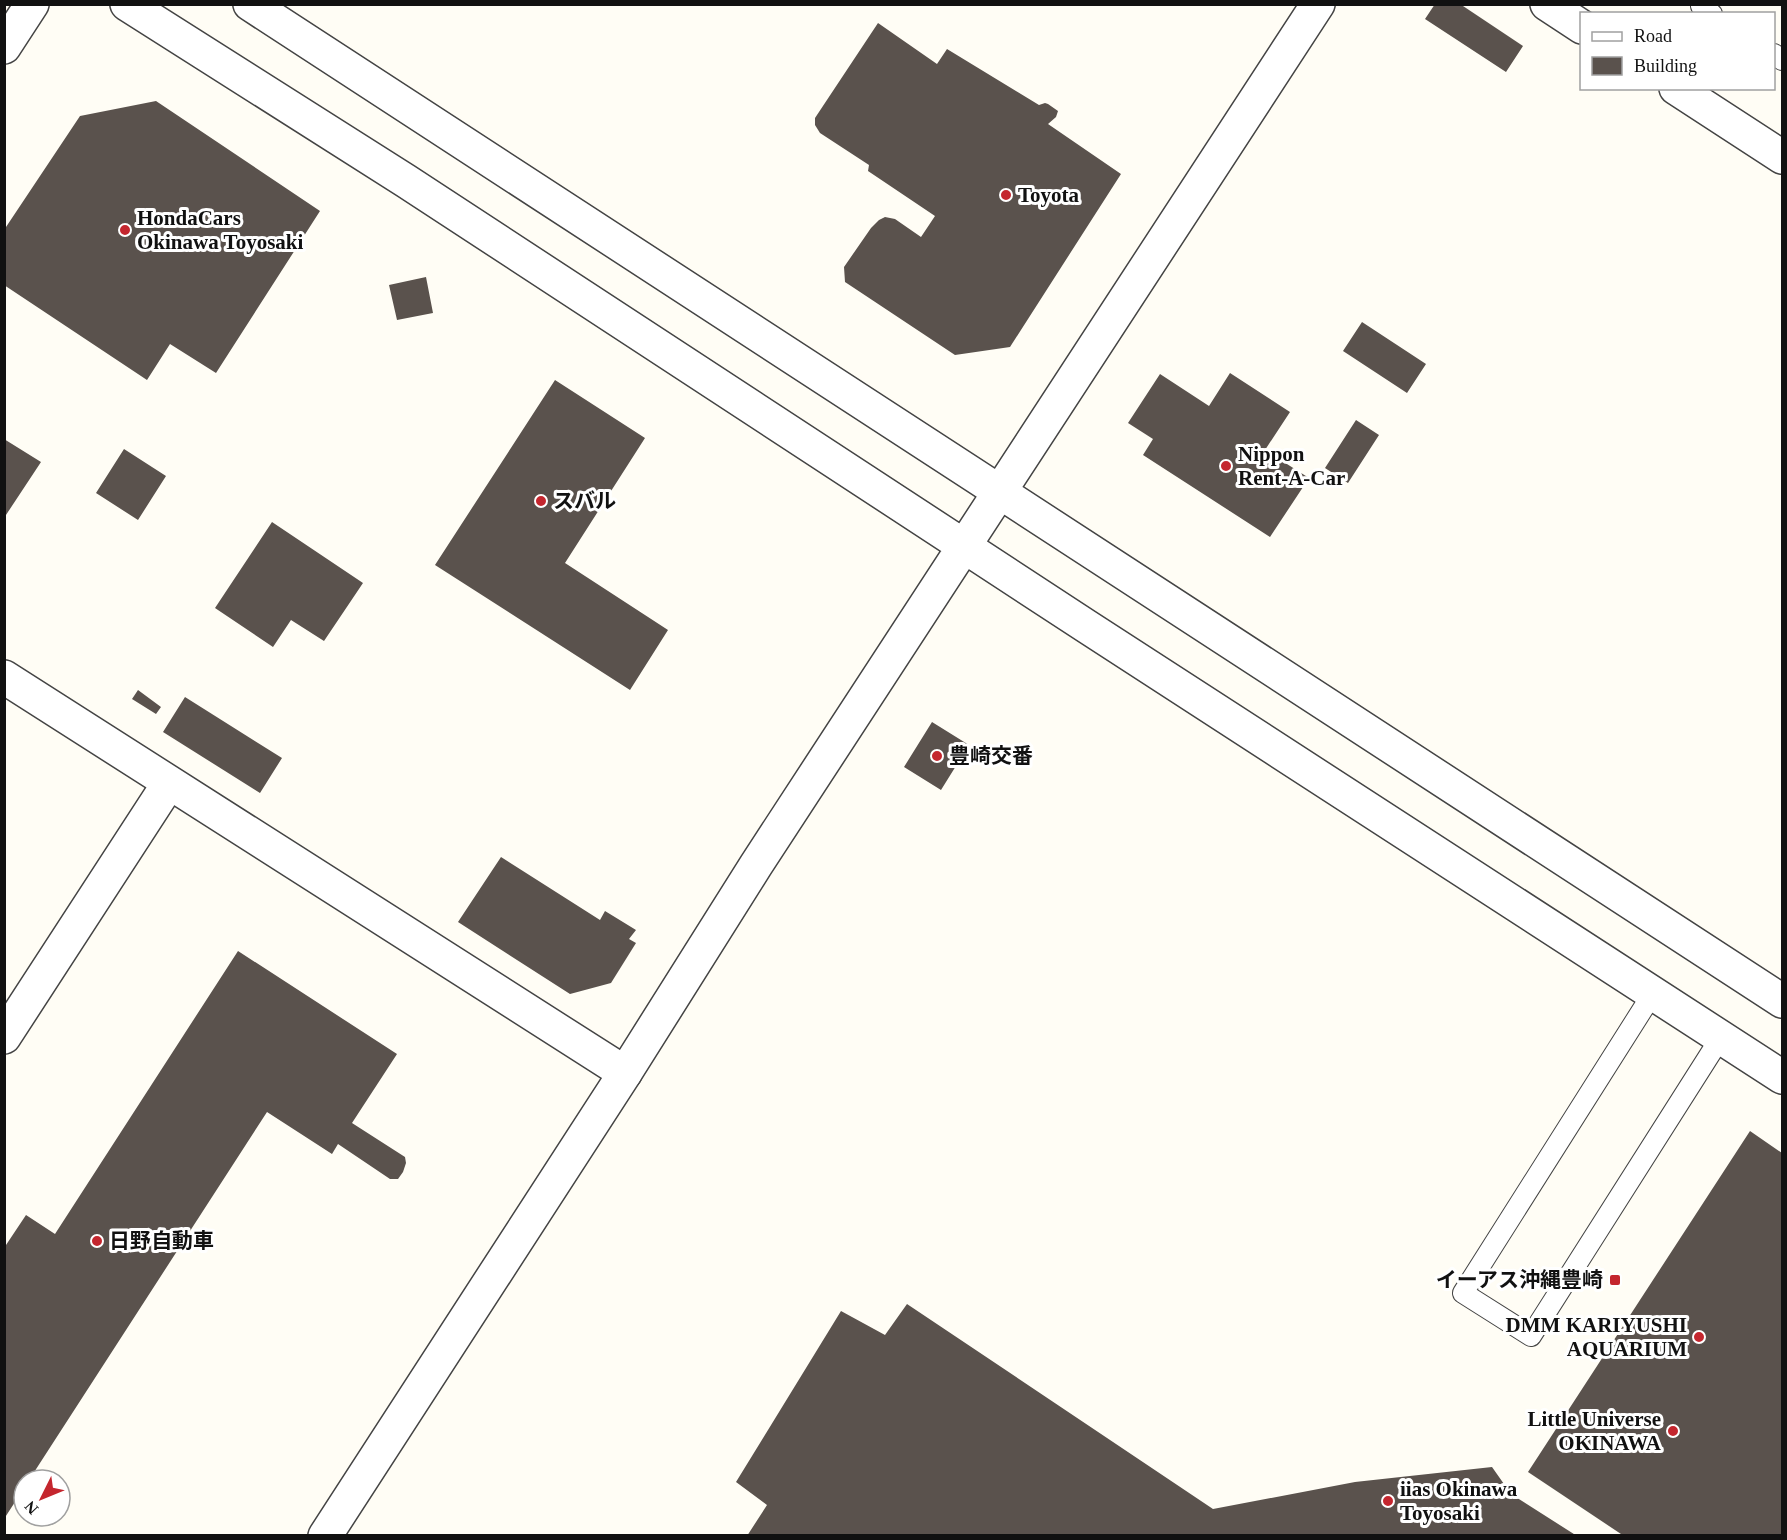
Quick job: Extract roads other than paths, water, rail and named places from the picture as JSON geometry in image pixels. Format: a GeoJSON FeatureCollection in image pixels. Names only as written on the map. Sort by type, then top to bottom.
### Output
{"type":"FeatureCollection","features":[{"type":"Feature","properties":{"kind":"street"},"geometry":{"type":"LineString","coordinates":[[4,46],[32,4]]}},
{"type":"Feature","properties":{"kind":"street"},"geometry":{"type":"LineString","coordinates":[[127,4],[396,175],[1782,1077]]}},
{"type":"Feature","properties":{"kind":"street"},"geometry":{"type":"LineString","coordinates":[[250,4],[1782,1001]]}},
{"type":"Feature","properties":{"kind":"street"},"geometry":{"type":"LineString","coordinates":[[325,1536],[625,1073],[756,865],[1318,4]]}},
{"type":"Feature","properties":{"kind":"street"},"geometry":{"type":"LineString","coordinates":[[1547,4],[1580,26]]}},
{"type":"Feature","properties":{"kind":"street"},"geometry":{"type":"LineString","coordinates":[[1679,90],[1782,157]]}},
{"type":"Feature","properties":{"kind":"street"},"geometry":{"type":"LineString","coordinates":[[4,677],[625,1073]]}},
{"type":"Feature","properties":{"kind":"street"},"geometry":{"type":"LineString","coordinates":[[4,1037],[169,783]]}},
{"type":"Feature","properties":{"kind":"lane"},"geometry":{"type":"LineString","coordinates":[[1653,993],[1463,1293],[1531,1336],[1721,1037]]}},
{"type":"Feature","properties":{"kind":"place","name":"Toyota"},"geometry":{"type":"Point","coordinates":[1006,195]}},
{"type":"Feature","properties":{"kind":"place","name":"HondaCars Okinawa Toyosaki"},"geometry":{"type":"Point","coordinates":[125,230]}},
{"type":"Feature","properties":{"kind":"place","name":"Nippon Rent-A-Car"},"geometry":{"type":"Point","coordinates":[1226,466]}},
{"type":"Feature","properties":{"kind":"place","name":"スバル"},"geometry":{"type":"Point","coordinates":[541,501]}},
{"type":"Feature","properties":{"kind":"place","name":"豊崎交番"},"geometry":{"type":"Point","coordinates":[937,756]}},
{"type":"Feature","properties":{"kind":"place","name":"日野自動車"},"geometry":{"type":"Point","coordinates":[97,1241]}},
{"type":"Feature","properties":{"kind":"place","name":"イーアス沖縄豊崎"},"geometry":{"type":"Point","coordinates":[1615,1280]}},
{"type":"Feature","properties":{"kind":"place","name":"DMM KARIYUSHI AQUARIUM"},"geometry":{"type":"Point","coordinates":[1699,1337]}},
{"type":"Feature","properties":{"kind":"place","name":"Little Universe OKINAWA"},"geometry":{"type":"Point","coordinates":[1673,1431]}},
{"type":"Feature","properties":{"kind":"place","name":"iias Okinawa Toyosaki"},"geometry":{"type":"Point","coordinates":[1388,1501]}}]}
